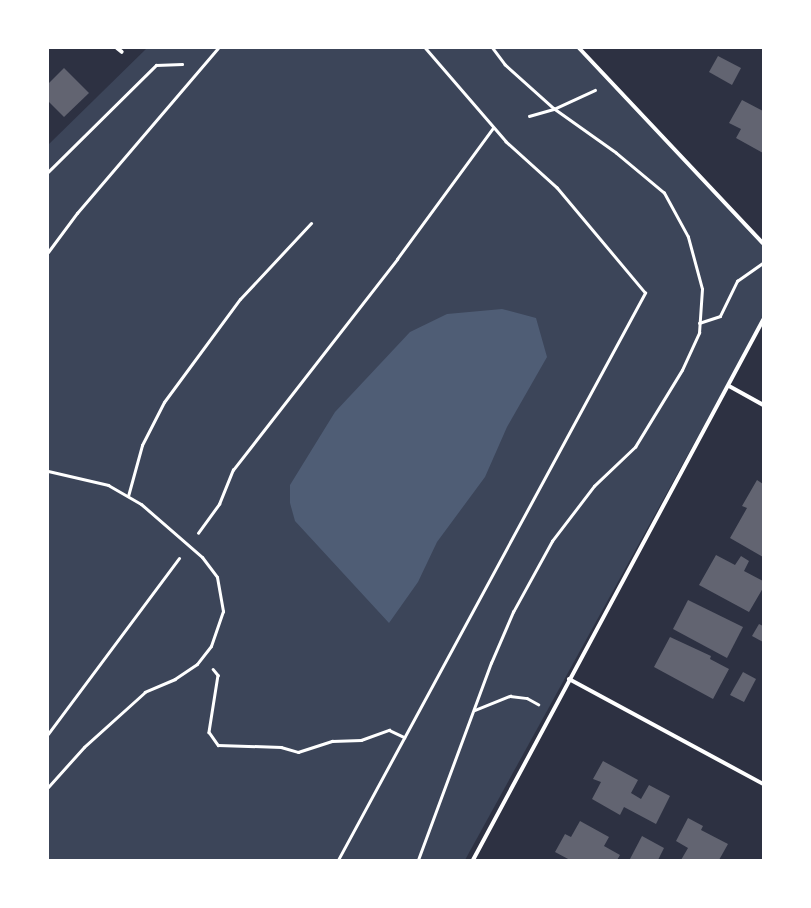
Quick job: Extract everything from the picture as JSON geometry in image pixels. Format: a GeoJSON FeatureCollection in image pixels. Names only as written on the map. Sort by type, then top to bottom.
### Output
{"type":"FeatureCollection","features":[{"type":"Feature","properties":{"kind":"street"},"geometry":{"type":"LineString","coordinates":[[116,48],[122,52]]}},
{"type":"Feature","properties":{"kind":"street"},"geometry":{"type":"LineString","coordinates":[[579,48],[763,243]]}},
{"type":"Feature","properties":{"kind":"street"},"geometry":{"type":"LineString","coordinates":[[473,860],[569,679],[729,386],[763,320]]}},
{"type":"Feature","properties":{"kind":"street"},"geometry":{"type":"LineString","coordinates":[[729,386],[763,405]]}},
{"type":"Feature","properties":{"kind":"street"},"geometry":{"type":"LineString","coordinates":[[569,679],[763,784]]}},
{"type":"Feature","properties":{"kind":"lane"},"geometry":{"type":"LineString","coordinates":[[48,252],[77,213],[218,48]]}},
{"type":"Feature","properties":{"kind":"lane"},"geometry":{"type":"LineString","coordinates":[[128,496],[142,445],[164,402],[240,299],[311,223]]}},
{"type":"Feature","properties":{"kind":"lane"},"geometry":{"type":"LineString","coordinates":[[48,471],[108,485],[141,504],[202,557],[217,577],[223,611],[211,646],[202,658],[175,679],[145,692],[84,747],[48,787]]}},
{"type":"Feature","properties":{"kind":"path"},"geometry":{"type":"LineString","coordinates":[[338,860],[645,293],[557,188],[493,128],[425,48]]}},
{"type":"Feature","properties":{"kind":"path"},"geometry":{"type":"LineString","coordinates":[[418,860],[474,710],[513,612],[552,541],[594,486],[635,447],[682,370],[699,333],[702,289],[688,237],[664,193],[616,153],[554,109],[505,64],[492,48]]}},
{"type":"Feature","properties":{"kind":"path"},"geometry":{"type":"LineString","coordinates":[[48,172],[156,65],[205,63]]}},
{"type":"Feature","properties":{"kind":"path"},"geometry":{"type":"LineString","coordinates":[[529,116],[554,109],[611,82]]}},
{"type":"Feature","properties":{"kind":"path"},"geometry":{"type":"LineString","coordinates":[[219,504],[233,470],[397,259],[493,128]]}},
{"type":"Feature","properties":{"kind":"path"},"geometry":{"type":"LineString","coordinates":[[699,323],[720,316],[737,281],[763,263]]}},
{"type":"Feature","properties":{"kind":"path"},"geometry":{"type":"LineString","coordinates":[[48,734],[153,594]]}},
{"type":"Feature","properties":{"kind":"path"},"geometry":{"type":"LineString","coordinates":[[202,658],[218,675],[209,732],[218,745],[282,747],[298,752],[332,741],[361,740],[390,730],[404,737]]}},
{"type":"Feature","properties":{"kind":"path"},"geometry":{"type":"LineString","coordinates":[[474,710],[510,696],[527,698],[552,711]]}},
{"type":"Feature","properties":{"kind":"shaded area"},"geometry":{"type":"Polygon","coordinates":[[[147,48],[580,48],[763,243],[763,318],[465,860],[48,860],[48,145],[147,48]]]}},
{"type":"Feature","properties":{"kind":"shaded area"},"geometry":{"type":"Polygon","coordinates":[[[502,309],[536,318],[547,357],[507,427],[485,477],[437,542],[418,582],[389,623],[295,521],[290,503],[290,485],[335,412],[410,332],[447,314],[502,309]]]}},
{"type":"Feature","properties":{"kind":"building"},"geometry":{"type":"Polygon","coordinates":[[[718,56],[741,68],[732,85],[709,72],[718,56]]]}},
{"type":"Feature","properties":{"kind":"building"},"geometry":{"type":"Polygon","coordinates":[[[64,68],[89,93],[64,117],[48,101],[48,84],[64,68]]]}},
{"type":"Feature","properties":{"kind":"building"},"geometry":{"type":"Polygon","coordinates":[[[742,100],[763,111],[763,153],[736,138],[741,129],[729,123],[742,100]]]}},
{"type":"Feature","properties":{"kind":"building"},"geometry":{"type":"Polygon","coordinates":[[[757,480],[763,484],[763,557],[730,538],[747,508],[742,506],[757,480]]]}},
{"type":"Feature","properties":{"kind":"building"},"geometry":{"type":"Polygon","coordinates":[[[716,555],[735,565],[741,556],[749,561],[744,571],[763,581],[763,588],[749,612],[699,585],[716,555]]]}},
{"type":"Feature","properties":{"kind":"building"},"geometry":{"type":"Polygon","coordinates":[[[688,600],[743,627],[727,658],[673,629],[688,600]]]}},
{"type":"Feature","properties":{"kind":"building"},"geometry":{"type":"Polygon","coordinates":[[[759,624],[763,626],[763,642],[752,636],[759,624]]]}},
{"type":"Feature","properties":{"kind":"building"},"geometry":{"type":"Polygon","coordinates":[[[670,637],[711,656],[710,659],[729,669],[713,699],[654,667],[670,637]]]}},
{"type":"Feature","properties":{"kind":"building"},"geometry":{"type":"Polygon","coordinates":[[[743,672],[756,679],[744,702],[730,695],[743,672]]]}},
{"type":"Feature","properties":{"kind":"building"},"geometry":{"type":"Polygon","coordinates":[[[603,761],[638,780],[631,793],[641,799],[649,785],[670,796],[656,824],[624,807],[620,815],[592,799],[601,782],[593,779],[603,761]]]}},
{"type":"Feature","properties":{"kind":"building"},"geometry":{"type":"Polygon","coordinates":[[[688,818],[703,826],[701,830],[728,844],[719,860],[681,860],[688,848],[676,841],[688,818]]]}},
{"type":"Feature","properties":{"kind":"building"},"geometry":{"type":"Polygon","coordinates":[[[580,821],[609,837],[604,846],[620,855],[617,860],[570,860],[555,852],[565,834],[571,837],[580,821]]]}},
{"type":"Feature","properties":{"kind":"building"},"geometry":{"type":"Polygon","coordinates":[[[642,836],[664,848],[658,860],[630,859],[642,836]]]}}]}
